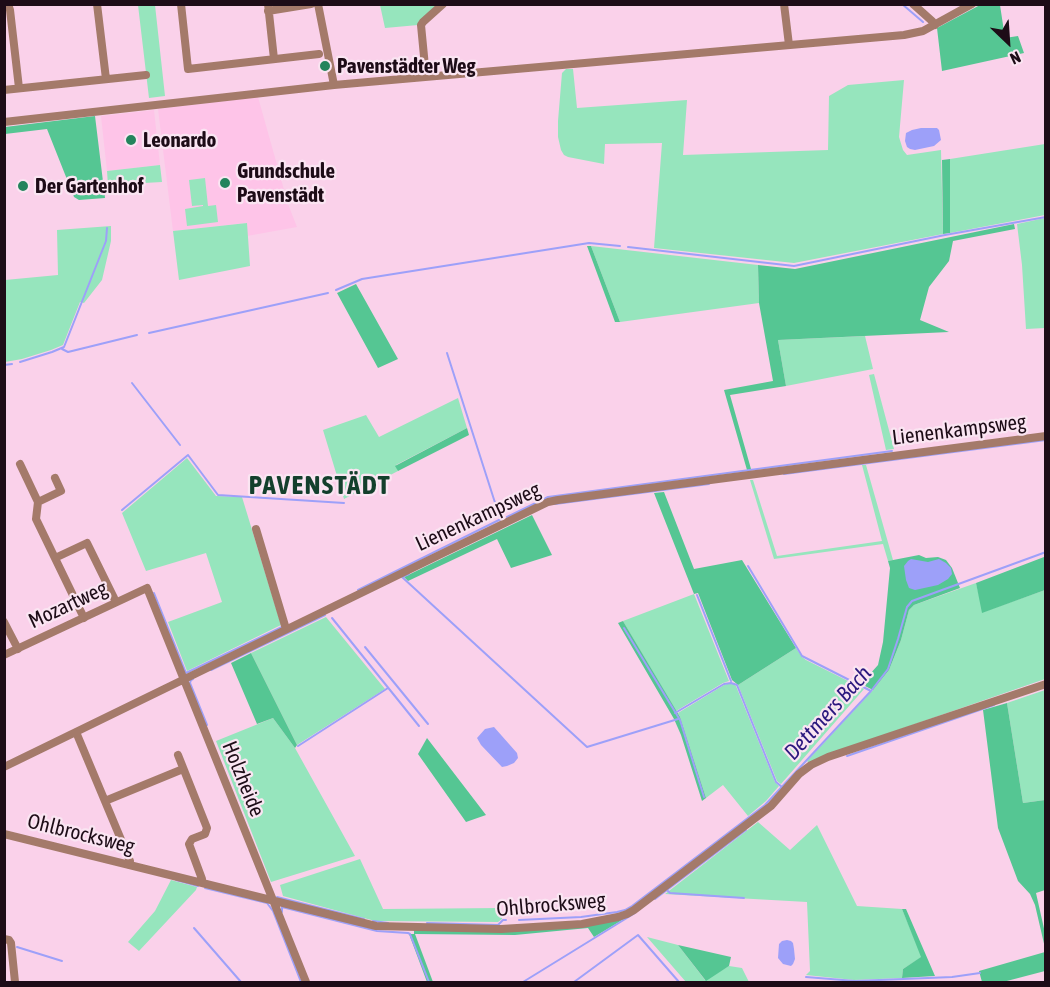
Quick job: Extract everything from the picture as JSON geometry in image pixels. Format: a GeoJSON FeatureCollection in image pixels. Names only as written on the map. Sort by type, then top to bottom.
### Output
{"type":"FeatureCollection","features":[{"type":"Feature","properties":{"kind":"street"},"geometry":{"type":"LineString","coordinates":[[8,4],[19,88]]}},
{"type":"Feature","properties":{"kind":"street"},"geometry":{"type":"LineString","coordinates":[[97,4],[106,79]]}},
{"type":"Feature","properties":{"kind":"street"},"geometry":{"type":"LineString","coordinates":[[181,4],[188,69],[319,54]]}},
{"type":"Feature","properties":{"kind":"street"},"geometry":{"type":"LineString","coordinates":[[274,59],[268,8],[311,4]]}},
{"type":"Feature","properties":{"kind":"street"},"geometry":{"type":"LineString","coordinates":[[318,4],[334,85]]}},
{"type":"Feature","properties":{"kind":"street"},"geometry":{"type":"LineString","coordinates":[[426,77],[421,26],[443,4]]}},
{"type":"Feature","properties":{"kind":"street"},"geometry":{"type":"LineString","coordinates":[[784,4],[789,45]]}},
{"type":"Feature","properties":{"kind":"street"},"geometry":{"type":"LineString","coordinates":[[913,4],[935,25]]}},
{"type":"Feature","properties":{"kind":"street"},"geometry":{"type":"LineString","coordinates":[[4,122],[334,85],[914,34],[972,4]]}},
{"type":"Feature","properties":{"kind":"street"},"geometry":{"type":"LineString","coordinates":[[4,90],[146,75]]}},
{"type":"Feature","properties":{"kind":"street","name":"Lienenkampsweg"},"geometry":{"type":"LineString","coordinates":[[4,767],[548,502],[1046,436]]}},
{"type":"Feature","properties":{"kind":"street"},"geometry":{"type":"LineString","coordinates":[[20,464],[38,502],[36,519],[84,618]]}},
{"type":"Feature","properties":{"kind":"street"},"geometry":{"type":"LineString","coordinates":[[38,502],[61,491],[55,477]]}},
{"type":"Feature","properties":{"kind":"street"},"geometry":{"type":"LineString","coordinates":[[256,530],[286,629]]}},
{"type":"Feature","properties":{"kind":"street"},"geometry":{"type":"LineString","coordinates":[[55,558],[87,543],[116,602]]}},
{"type":"Feature","properties":{"kind":"street","name":"Mozartweg"},"geometry":{"type":"LineString","coordinates":[[4,655],[147,588]]}},
{"type":"Feature","properties":{"kind":"street","name":"Holzheide"},"geometry":{"type":"LineString","coordinates":[[147,588],[306,982]]}},
{"type":"Feature","properties":{"kind":"street"},"geometry":{"type":"LineString","coordinates":[[4,622],[18,649]]}},
{"type":"Feature","properties":{"kind":"street","name":"Ohlbrocksweg"},"geometry":{"type":"LineString","coordinates":[[4,834],[376,927],[501,929],[582,924],[618,917],[634,910],[771,806],[799,774],[811,765],[828,757],[1046,684]]}},
{"type":"Feature","properties":{"kind":"street"},"geometry":{"type":"LineString","coordinates":[[76,732],[130,861],[129,866]]}},
{"type":"Feature","properties":{"kind":"street"},"geometry":{"type":"LineString","coordinates":[[178,755],[207,828],[205,834],[192,839],[189,844],[202,883]]}},
{"type":"Feature","properties":{"kind":"street"},"geometry":{"type":"LineString","coordinates":[[105,801],[183,769]]}},
{"type":"Feature","properties":{"kind":"street"},"geometry":{"type":"LineString","coordinates":[[8,941],[15,982]]}},
{"type":"Feature","properties":{"kind":"shaded area","name":"Grundschule Pavenstädt"},"geometry":{"type":"Polygon","coordinates":[[[258,97],[288,204],[297,227],[247,236],[246,223],[173,231],[158,109],[258,97]]]}},
{"type":"Feature","properties":{"kind":"shaded area","name":"Leonardo"},"geometry":{"type":"Polygon","coordinates":[[[154,110],[160,165],[107,171],[101,116],[154,110]]]}},
{"type":"Feature","properties":{"kind":"green space"},"geometry":{"type":"Polygon","coordinates":[[[138,5],[155,5],[165,96],[149,98],[138,5]]]}},
{"type":"Feature","properties":{"kind":"green space"},"geometry":{"type":"Polygon","coordinates":[[[380,5],[441,5],[418,25],[385,28],[380,5]]]}},
{"type":"Feature","properties":{"kind":"green space"},"geometry":{"type":"Polygon","coordinates":[[[980,5],[1000,5],[1005,38],[1018,36],[1024,53],[942,71],[937,28],[980,5]]]}},
{"type":"Feature","properties":{"kind":"green space"},"geometry":{"type":"Polygon","coordinates":[[[566,69],[573,69],[577,108],[687,100],[683,155],[828,150],[829,96],[848,85],[904,80],[899,137],[907,155],[941,150],[943,234],[794,263],[654,248],[662,143],[605,144],[604,164],[564,155],[558,137],[558,121],[562,73],[566,69]]]}},
{"type":"Feature","properties":{"kind":"green space"},"geometry":{"type":"Polygon","coordinates":[[[95,116],[105,198],[79,200],[74,197],[47,129],[5,134],[5,127],[95,116]]]}},
{"type":"Feature","properties":{"kind":"green space"},"geometry":{"type":"Polygon","coordinates":[[[1045,144],[1045,215],[950,233],[950,159],[1045,144]]]}},
{"type":"Feature","properties":{"kind":"green space"},"geometry":{"type":"Polygon","coordinates":[[[950,159],[950,233],[943,234],[942,160],[950,159]]]}},
{"type":"Feature","properties":{"kind":"green space"},"geometry":{"type":"Polygon","coordinates":[[[160,165],[162,182],[108,185],[107,171],[160,165]]]}},
{"type":"Feature","properties":{"kind":"green space"},"geometry":{"type":"Polygon","coordinates":[[[205,178],[208,206],[216,205],[218,222],[187,226],[185,209],[203,206],[192,206],[189,180],[205,178]]]}},
{"type":"Feature","properties":{"kind":"green space"},"geometry":{"type":"Polygon","coordinates":[[[1045,218],[1045,328],[1026,329],[1017,224],[1045,218]]]}},
{"type":"Feature","properties":{"kind":"green space"},"geometry":{"type":"Polygon","coordinates":[[[247,223],[250,266],[179,280],[173,231],[247,223]]]}},
{"type":"Feature","properties":{"kind":"green space"},"geometry":{"type":"Polygon","coordinates":[[[1014,224],[1015,229],[953,241],[949,261],[929,287],[920,320],[949,332],[778,340],[786,386],[730,395],[751,469],[747,470],[724,390],[773,381],[759,303],[758,265],[795,269],[1014,224]]]}},
{"type":"Feature","properties":{"kind":"green space"},"geometry":{"type":"Polygon","coordinates":[[[111,226],[111,241],[102,280],[84,303],[80,302],[63,345],[22,359],[5,362],[5,280],[58,275],[57,230],[111,226]]]}},
{"type":"Feature","properties":{"kind":"green space"},"geometry":{"type":"Polygon","coordinates":[[[587,246],[591,246],[620,322],[615,322],[587,246]]]}},
{"type":"Feature","properties":{"kind":"green space"},"geometry":{"type":"Polygon","coordinates":[[[591,246],[758,265],[759,303],[620,322],[591,246]]]}},
{"type":"Feature","properties":{"kind":"green space"},"geometry":{"type":"Polygon","coordinates":[[[356,284],[398,359],[378,368],[337,293],[356,284]]]}},
{"type":"Feature","properties":{"kind":"green space"},"geometry":{"type":"Polygon","coordinates":[[[865,336],[873,369],[786,386],[778,340],[865,336]]]}},
{"type":"Feature","properties":{"kind":"green space"},"geometry":{"type":"Polygon","coordinates":[[[874,374],[894,449],[886,450],[869,375],[874,374]]]}},
{"type":"Feature","properties":{"kind":"green space"},"geometry":{"type":"Polygon","coordinates":[[[458,398],[467,428],[396,465],[398,471],[344,499],[323,430],[366,415],[379,437],[458,398]]]}},
{"type":"Feature","properties":{"kind":"green space"},"geometry":{"type":"Polygon","coordinates":[[[467,428],[469,435],[398,471],[395,466],[467,428]]]}},
{"type":"Feature","properties":{"kind":"green space"},"geometry":{"type":"Polygon","coordinates":[[[187,458],[216,496],[242,497],[281,625],[187,671],[168,622],[222,602],[206,553],[146,571],[122,513],[187,458]]]}},
{"type":"Feature","properties":{"kind":"green space"},"geometry":{"type":"Polygon","coordinates":[[[862,465],[866,465],[893,560],[888,561],[883,544],[774,559],[750,480],[753,480],[777,556],[882,541],[862,465]]]}},
{"type":"Feature","properties":{"kind":"green space"},"geometry":{"type":"Polygon","coordinates":[[[664,492],[694,569],[742,560],[796,648],[738,685],[732,680],[698,593],[694,594],[654,493],[664,492]]]}},
{"type":"Feature","properties":{"kind":"green space"},"geometry":{"type":"Polygon","coordinates":[[[532,515],[552,555],[511,568],[497,539],[408,581],[404,577],[532,515]]]}},
{"type":"Feature","properties":{"kind":"green space"},"geometry":{"type":"Polygon","coordinates":[[[919,555],[946,560],[960,588],[914,605],[909,610],[901,640],[889,670],[873,690],[861,684],[878,665],[883,642],[890,568],[888,561],[919,555]]]}},
{"type":"Feature","properties":{"kind":"green space"},"geometry":{"type":"Polygon","coordinates":[[[1044,557],[1045,590],[982,613],[976,583],[1044,557]]]}},
{"type":"Feature","properties":{"kind":"green space"},"geometry":{"type":"Polygon","coordinates":[[[976,583],[983,612],[1045,590],[1045,679],[826,755],[809,763],[807,761],[889,670],[901,640],[909,610],[914,605],[976,583]]]}},
{"type":"Feature","properties":{"kind":"green space"},"geometry":{"type":"Polygon","coordinates":[[[694,594],[729,681],[676,711],[623,621],[694,594]]]}},
{"type":"Feature","properties":{"kind":"green space"},"geometry":{"type":"Polygon","coordinates":[[[326,617],[385,689],[297,745],[251,653],[326,617]]]}},
{"type":"Feature","properties":{"kind":"green space"},"geometry":{"type":"Polygon","coordinates":[[[623,621],[680,717],[706,798],[702,801],[674,719],[618,623],[623,621]]]}},
{"type":"Feature","properties":{"kind":"green space"},"geometry":{"type":"Polygon","coordinates":[[[796,648],[806,660],[864,689],[781,784],[777,781],[738,685],[796,648]]]}},
{"type":"Feature","properties":{"kind":"green space"},"geometry":{"type":"Polygon","coordinates":[[[251,653],[297,745],[295,748],[273,718],[257,724],[231,663],[251,653]]]}},
{"type":"Feature","properties":{"kind":"green space"},"geometry":{"type":"Polygon","coordinates":[[[731,683],[736,686],[775,782],[779,786],[748,816],[723,785],[706,798],[678,713],[731,683]]]}},
{"type":"Feature","properties":{"kind":"green space"},"geometry":{"type":"Polygon","coordinates":[[[1045,690],[1045,800],[1023,803],[1007,703],[1045,690]]]}},
{"type":"Feature","properties":{"kind":"green space"},"geometry":{"type":"Polygon","coordinates":[[[1007,703],[1023,803],[1045,800],[1045,890],[1036,893],[1045,933],[1045,948],[1035,905],[1030,894],[1018,881],[998,828],[983,710],[1007,703]]]}},
{"type":"Feature","properties":{"kind":"green space"},"geometry":{"type":"Polygon","coordinates":[[[273,718],[295,748],[355,856],[271,882],[216,741],[273,718]]]}},
{"type":"Feature","properties":{"kind":"green space"},"geometry":{"type":"Polygon","coordinates":[[[427,738],[486,815],[466,822],[418,754],[427,738]]]}},
{"type":"Feature","properties":{"kind":"green space"},"geometry":{"type":"Polygon","coordinates":[[[758,822],[790,850],[817,825],[857,906],[902,909],[922,957],[903,969],[902,978],[854,980],[806,975],[810,971],[807,902],[665,894],[758,822]]]}},
{"type":"Feature","properties":{"kind":"green space"},"geometry":{"type":"Polygon","coordinates":[[[360,859],[383,909],[501,908],[502,919],[498,922],[375,921],[283,896],[280,885],[360,859]]]}},
{"type":"Feature","properties":{"kind":"green space"},"geometry":{"type":"Polygon","coordinates":[[[171,880],[197,887],[196,890],[139,951],[128,942],[155,911],[171,880]]]}},
{"type":"Feature","properties":{"kind":"green space"},"geometry":{"type":"Polygon","coordinates":[[[902,909],[906,909],[935,976],[902,978],[903,969],[921,957],[902,909]]]}},
{"type":"Feature","properties":{"kind":"green space"},"geometry":{"type":"Polygon","coordinates":[[[622,917],[624,919],[594,937],[588,928],[515,935],[415,934],[433,982],[427,982],[409,934],[414,934],[414,930],[500,931],[622,917]]]}},
{"type":"Feature","properties":{"kind":"green space"},"geometry":{"type":"Polygon","coordinates":[[[647,937],[678,945],[705,980],[729,966],[742,968],[749,982],[686,982],[647,937]]]}},
{"type":"Feature","properties":{"kind":"green space"},"geometry":{"type":"Polygon","coordinates":[[[678,945],[731,957],[729,966],[706,981],[678,945]]]}},
{"type":"Feature","properties":{"kind":"green space"},"geometry":{"type":"Polygon","coordinates":[[[1045,952],[1045,971],[1003,982],[982,982],[979,971],[1045,952]]]}},
{"type":"Feature","properties":{"kind":"water"},"geometry":{"type":"Polygon","coordinates":[[[921,128],[937,128],[941,140],[934,146],[910,149],[905,141],[906,133],[921,128]]]}},
{"type":"Feature","properties":{"kind":"water"},"geometry":{"type":"Polygon","coordinates":[[[911,559],[928,562],[939,559],[951,568],[952,574],[938,585],[915,590],[909,588],[904,566],[911,559]]]}},
{"type":"Feature","properties":{"kind":"water"},"geometry":{"type":"Polygon","coordinates":[[[494,727],[517,753],[518,758],[514,763],[502,767],[477,738],[485,729],[494,727]]]}},
{"type":"Feature","properties":{"kind":"water"},"geometry":{"type":"Polygon","coordinates":[[[787,940],[793,943],[794,949],[795,959],[791,966],[783,964],[778,958],[779,944],[787,940]]]}},
{"type":"Feature","properties":{"kind":"waterway"},"geometry":{"type":"LineString","coordinates":[[902,4],[923,22]]}},
{"type":"Feature","properties":{"kind":"waterway"},"geometry":{"type":"LineString","coordinates":[[628,247],[794,266],[1046,217]]}},
{"type":"Feature","properties":{"kind":"waterway"},"geometry":{"type":"LineString","coordinates":[[20,362],[64,347],[106,241],[107,228]]}},
{"type":"Feature","properties":{"kind":"waterway"},"geometry":{"type":"LineString","coordinates":[[336,290],[362,279],[589,243],[620,246]]}},
{"type":"Feature","properties":{"kind":"waterway"},"geometry":{"type":"LineString","coordinates":[[149,333],[328,293]]}},
{"type":"Feature","properties":{"kind":"waterway"},"geometry":{"type":"LineString","coordinates":[[62,349],[68,352],[137,335]]}},
{"type":"Feature","properties":{"kind":"waterway"},"geometry":{"type":"LineString","coordinates":[[447,353],[498,512]]}},
{"type":"Feature","properties":{"kind":"waterway"},"geometry":{"type":"LineString","coordinates":[[4,365],[12,364]]}},
{"type":"Feature","properties":{"kind":"waterway"},"geometry":{"type":"LineString","coordinates":[[132,383],[180,445]]}},
{"type":"Feature","properties":{"kind":"waterway"},"geometry":{"type":"LineString","coordinates":[[784,474],[1046,440]]}},
{"type":"Feature","properties":{"kind":"waterway"},"geometry":{"type":"LineString","coordinates":[[507,517],[548,497],[892,451]]}},
{"type":"Feature","properties":{"kind":"waterway"},"geometry":{"type":"LineString","coordinates":[[122,510],[188,455],[218,495],[344,503]]}},
{"type":"Feature","properties":{"kind":"waterway"},"geometry":{"type":"LineString","coordinates":[[555,504],[709,484]]}},
{"type":"Feature","properties":{"kind":"waterway"},"geometry":{"type":"LineString","coordinates":[[358,590],[501,519]]}},
{"type":"Feature","properties":{"kind":"waterway","name":"Dettmers Bach"},"geometry":{"type":"LineString","coordinates":[[519,920],[581,917],[617,912],[632,906],[765,805],[871,691],[888,669],[907,607],[912,601],[1046,552]]}},
{"type":"Feature","properties":{"kind":"waterway"},"geometry":{"type":"LineString","coordinates":[[748,566],[802,656],[871,691]]}},
{"type":"Feature","properties":{"kind":"waterway"},"geometry":{"type":"LineString","coordinates":[[409,574],[402,577],[587,747],[678,719]]}},
{"type":"Feature","properties":{"kind":"waterway"},"geometry":{"type":"LineString","coordinates":[[154,593],[186,673],[282,627]]}},
{"type":"Feature","properties":{"kind":"waterway"},"geometry":{"type":"LineString","coordinates":[[697,595],[731,681]]}},
{"type":"Feature","properties":{"kind":"waterway"},"geometry":{"type":"LineString","coordinates":[[211,670],[325,615]]}},
{"type":"Feature","properties":{"kind":"waterway"},"geometry":{"type":"LineString","coordinates":[[332,618],[419,726]]}},
{"type":"Feature","properties":{"kind":"waterway"},"geometry":{"type":"LineString","coordinates":[[624,628],[680,720],[704,797]]}},
{"type":"Feature","properties":{"kind":"waterway"},"geometry":{"type":"LineString","coordinates":[[365,647],[428,724]]}},
{"type":"Feature","properties":{"kind":"waterway"},"geometry":{"type":"LineString","coordinates":[[193,679],[190,683],[207,725]]}},
{"type":"Feature","properties":{"kind":"waterway"},"geometry":{"type":"LineString","coordinates":[[675,713],[724,684],[737,685],[776,782],[782,787]]}},
{"type":"Feature","properties":{"kind":"waterway"},"geometry":{"type":"LineString","coordinates":[[298,746],[388,688]]}},
{"type":"Feature","properties":{"kind":"waterway"},"geometry":{"type":"LineString","coordinates":[[847,756],[994,705]]}},
{"type":"Feature","properties":{"kind":"waterway","name":"Dettmers Bach"},"geometry":{"type":"LineString","coordinates":[[655,899],[746,830]]}},
{"type":"Feature","properties":{"kind":"waterway"},"geometry":{"type":"LineString","coordinates":[[176,880],[198,886]]}},
{"type":"Feature","properties":{"kind":"waterway"},"geometry":{"type":"LineString","coordinates":[[205,888],[267,903],[273,911],[301,982]]}},
{"type":"Feature","properties":{"kind":"waterway"},"geometry":{"type":"LineString","coordinates":[[667,890],[670,893],[744,898]]}},
{"type":"Feature","properties":{"kind":"waterway"},"geometry":{"type":"LineString","coordinates":[[277,897],[364,919]]}},
{"type":"Feature","properties":{"kind":"waterway"},"geometry":{"type":"LineString","coordinates":[[282,912],[282,907],[377,931],[408,933],[429,982]]}},
{"type":"Feature","properties":{"kind":"waterway","name":"Dettmers Bach"},"geometry":{"type":"LineString","coordinates":[[523,982],[635,913]]}},
{"type":"Feature","properties":{"kind":"waterway"},"geometry":{"type":"LineString","coordinates":[[427,923],[498,925],[506,920]]}},
{"type":"Feature","properties":{"kind":"waterway"},"geometry":{"type":"LineString","coordinates":[[373,921],[388,923]]}},
{"type":"Feature","properties":{"kind":"waterway"},"geometry":{"type":"LineString","coordinates":[[194,928],[241,982]]}},
{"type":"Feature","properties":{"kind":"waterway"},"geometry":{"type":"LineString","coordinates":[[574,982],[638,935],[679,982]]}},
{"type":"Feature","properties":{"kind":"waterway"},"geometry":{"type":"LineString","coordinates":[[17,947],[62,961]]}},
{"type":"Feature","properties":{"kind":"waterway"},"geometry":{"type":"LineString","coordinates":[[806,977],[855,981],[952,977],[980,973]]}},
{"type":"Feature","properties":{"kind":"place","name":"Pavenstädter Weg"},"geometry":{"type":"Point","coordinates":[325,66]}},
{"type":"Feature","properties":{"kind":"place","name":"Leonardo"},"geometry":{"type":"Point","coordinates":[131,140]}},
{"type":"Feature","properties":{"kind":"place","name":"Grundschule Pavenstädt"},"geometry":{"type":"Point","coordinates":[225,183]}},
{"type":"Feature","properties":{"kind":"place","name":"Der Gartenhof"},"geometry":{"type":"Point","coordinates":[23,186]}},
{"type":"Feature","properties":{"kind":"district","name":"PAVENSTÄDT"},"geometry":{"type":"Point","coordinates":[320,485]}}]}
